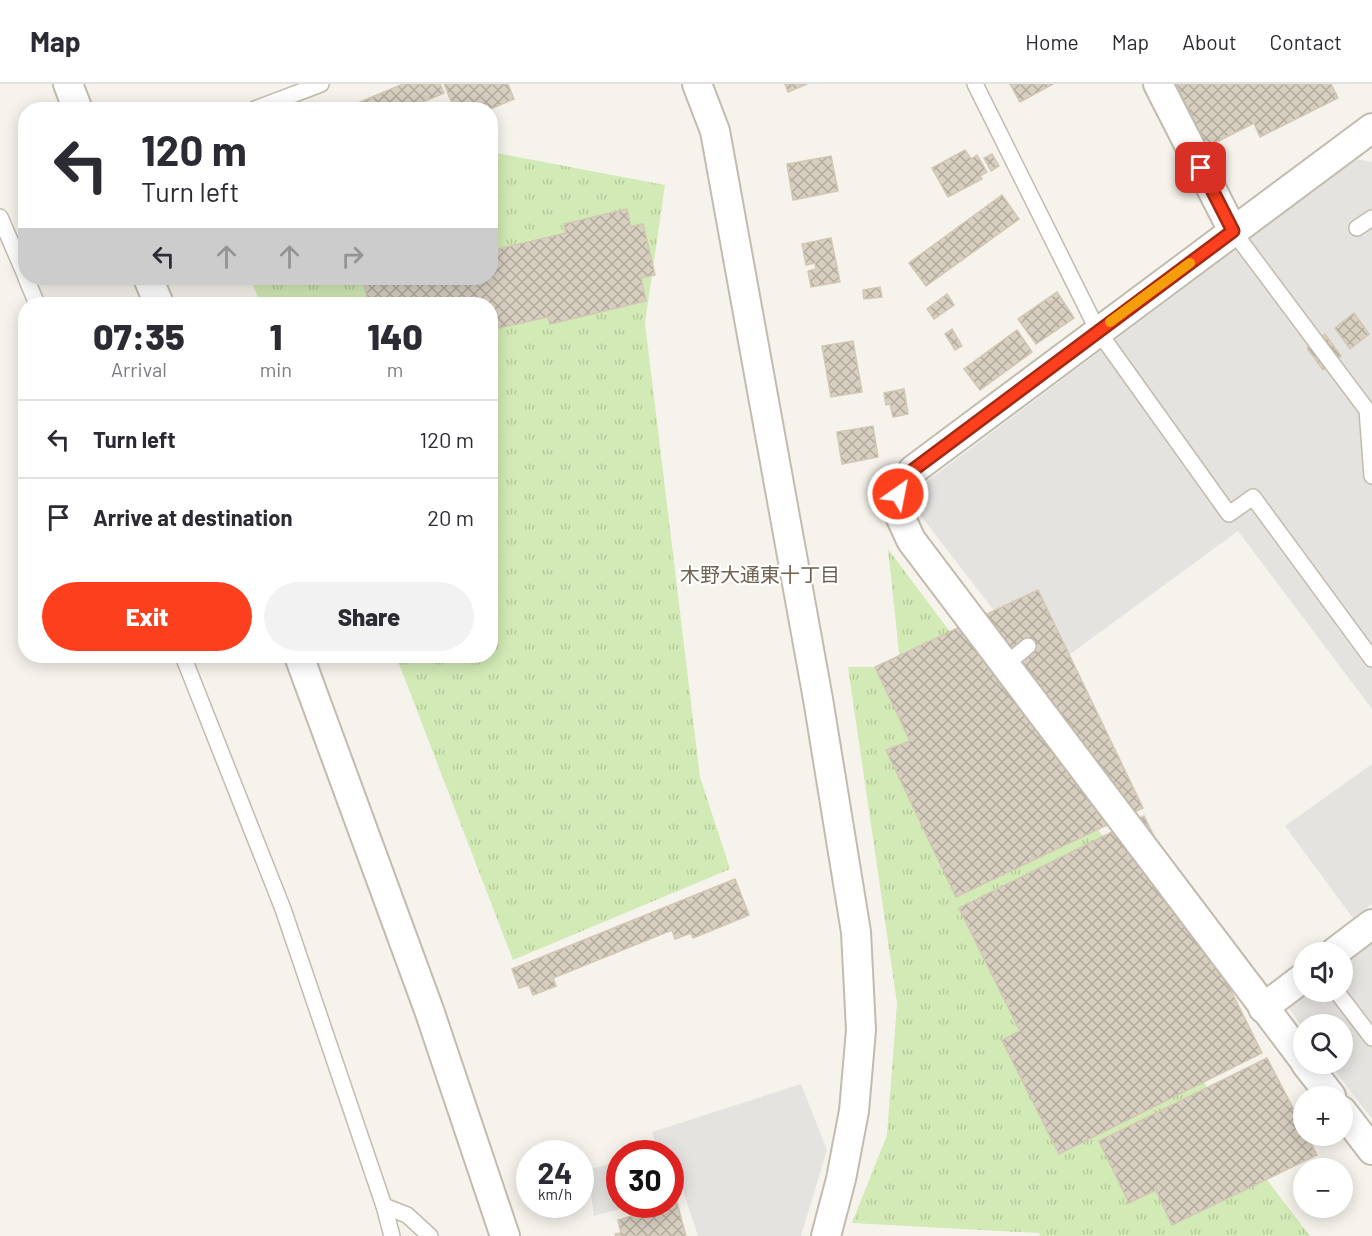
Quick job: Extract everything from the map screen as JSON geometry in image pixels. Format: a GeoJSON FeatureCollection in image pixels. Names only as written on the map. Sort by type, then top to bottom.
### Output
{"type":"FeatureCollection","features":[{"type":"Feature","properties":{"kind":"street"},"geometry":{"type":"LineString","coordinates":[[68,84],[75,102]]}},
{"type":"Feature","properties":{"kind":"street"},"geometry":{"type":"LineString","coordinates":[[697,84],[715,131],[818,699],[856,932],[861,1030],[854,1111],[841,1179],[826,1236]]}},
{"type":"Feature","properties":{"kind":"street"},"geometry":{"type":"LineString","coordinates":[[1158,84],[1233,231]]}},
{"type":"Feature","properties":{"kind":"street"},"geometry":{"type":"LineString","coordinates":[[1293,1047],[911,540],[900,516],[898,494],[913,470],[1372,128]]}},
{"type":"Feature","properties":{"kind":"street"},"geometry":{"type":"LineString","coordinates":[[302,663],[429,1010],[505,1236]]}},
{"type":"Feature","properties":{"kind":"street"},"geometry":{"type":"LineString","coordinates":[[1350,942],[1370,929]]}},
{"type":"Feature","properties":{"kind":"street"},"geometry":{"type":"LineString","coordinates":[[1263,1008],[1293,985]]}},
{"type":"Feature","properties":{"kind":"street"},"geometry":{"type":"LineString","coordinates":[[1314,1074],[1323,1086]]}},
{"type":"Feature","properties":{"kind":"street"},"geometry":{"type":"LineString","coordinates":[[1353,1125],[1372,1150]]}},
{"type":"Feature","properties":{"kind":"lane"},"geometry":{"type":"LineString","coordinates":[[273,102],[321,84]]}},
{"type":"Feature","properties":{"kind":"lane"},"geometry":{"type":"LineString","coordinates":[[975,84],[1098,331],[1229,514],[1253,497],[1372,659]]}},
{"type":"Feature","properties":{"kind":"lane"},"geometry":{"type":"LineString","coordinates":[[0,216],[18,258]]}},
{"type":"Feature","properties":{"kind":"lane"},"geometry":{"type":"LineString","coordinates":[[1357,228],[1372,218]]}},
{"type":"Feature","properties":{"kind":"lane"},"geometry":{"type":"LineString","coordinates":[[1233,231],[1366,410],[1372,476]]}},
{"type":"Feature","properties":{"kind":"lane"},"geometry":{"type":"LineString","coordinates":[[1005,665],[1028,646]]}},
{"type":"Feature","properties":{"kind":"lane"},"geometry":{"type":"LineString","coordinates":[[186,663],[283,909],[384,1206],[392,1236]]}},
{"type":"Feature","properties":{"kind":"lane"},"geometry":{"type":"LineString","coordinates":[[1345,1002],[1372,1038]]}},
{"type":"Feature","properties":{"kind":"lane"},"geometry":{"type":"LineString","coordinates":[[384,1206],[407,1215],[430,1236]]}},
{"type":"Feature","properties":{"kind":"green space"},"geometry":{"type":"Polygon","coordinates":[[[498,153],[665,185],[645,323],[700,777],[730,869],[513,960],[399,663],[498,663],[498,297],[258,297],[253,285],[498,285],[498,153]]]}},
{"type":"Feature","properties":{"kind":"green space"},"geometry":{"type":"Polygon","coordinates":[[[888,549],[1167,922],[1126,959],[1261,1172],[1293,1214],[1293,1218],[1296,1218],[1310,1236],[1040,1236],[1039,1233],[852,1223],[887,1135],[897,1003],[848,667],[875,667],[900,662],[888,549]]]}},
{"type":"Feature","properties":{"kind":"shaded area"},"geometry":{"type":"Polygon","coordinates":[[[1356,159],[1372,162],[1372,709],[1238,531],[1043,674],[914,507],[914,491],[1356,159]]]}},
{"type":"Feature","properties":{"kind":"shaded area"},"geometry":{"type":"Polygon","coordinates":[[[1372,764],[1372,904],[1353,918],[1285,826],[1372,764]]]}},
{"type":"Feature","properties":{"kind":"shaded area"},"geometry":{"type":"Polygon","coordinates":[[[1372,938],[1372,1119],[1353,1094],[1353,1086],[1347,1086],[1338,1074],[1353,1074],[1353,1014],[1293,1014],[1285,1002],[1293,998],[1293,1002],[1353,1002],[1353,952],[1372,938]]]}},
{"type":"Feature","properties":{"kind":"shaded area"},"geometry":{"type":"Polygon","coordinates":[[[801,1084],[827,1150],[801,1236],[698,1236],[684,1194],[684,1140],[654,1140],[652,1132],[801,1084]]]}},
{"type":"Feature","properties":{"kind":"shaded area"},"geometry":{"type":"Polygon","coordinates":[[[606,1165],[606,1213],[594,1216],[594,1168],[606,1165]]]}},
{"type":"Feature","properties":{"kind":"building"},"geometry":{"type":"Polygon","coordinates":[[[403,84],[440,84],[444,93],[423,102],[360,102],[403,84]]]}},
{"type":"Feature","properties":{"kind":"building"},"geometry":{"type":"Polygon","coordinates":[[[444,84],[508,84],[514,99],[498,106],[498,102],[452,102],[444,84]]]}},
{"type":"Feature","properties":{"kind":"building"},"geometry":{"type":"Polygon","coordinates":[[[785,84],[807,84],[788,92],[785,84]]]}},
{"type":"Feature","properties":{"kind":"building"},"geometry":{"type":"Polygon","coordinates":[[[1010,84],[1053,84],[1020,102],[1010,84]]]}},
{"type":"Feature","properties":{"kind":"building"},"geometry":{"type":"Polygon","coordinates":[[[1176,84],[1331,84],[1338,98],[1260,137],[1254,123],[1207,147],[1176,84]]]}},
{"type":"Feature","properties":{"kind":"building"},"geometry":{"type":"Polygon","coordinates":[[[965,150],[971,159],[977,155],[987,172],[980,176],[982,179],[948,197],[932,168],[965,150]]]}},
{"type":"Feature","properties":{"kind":"building"},"geometry":{"type":"Polygon","coordinates":[[[992,154],[999,166],[991,171],[984,158],[992,154]]]}},
{"type":"Feature","properties":{"kind":"building"},"geometry":{"type":"Polygon","coordinates":[[[831,156],[838,191],[793,200],[787,164],[831,156]]]}},
{"type":"Feature","properties":{"kind":"building"},"geometry":{"type":"Polygon","coordinates":[[[1002,195],[1019,219],[926,286],[909,263],[1002,195]]]}},
{"type":"Feature","properties":{"kind":"building"},"geometry":{"type":"Polygon","coordinates":[[[627,209],[631,227],[643,224],[655,275],[641,278],[646,301],[550,324],[548,317],[498,328],[498,297],[367,297],[364,285],[498,285],[498,249],[566,233],[564,224],[627,209]]]}},
{"type":"Feature","properties":{"kind":"building"},"geometry":{"type":"Polygon","coordinates":[[[831,238],[840,282],[811,287],[808,271],[816,269],[815,263],[806,265],[802,244],[831,238]]]}},
{"type":"Feature","properties":{"kind":"building"},"geometry":{"type":"Polygon","coordinates":[[[880,287],[882,297],[864,299],[863,290],[880,287]]]}},
{"type":"Feature","properties":{"kind":"building"},"geometry":{"type":"Polygon","coordinates":[[[1057,292],[1074,318],[1036,344],[1018,319],[1057,292]]]}},
{"type":"Feature","properties":{"kind":"building"},"geometry":{"type":"Polygon","coordinates":[[[947,294],[954,305],[934,319],[927,309],[947,294]]]}},
{"type":"Feature","properties":{"kind":"building"},"geometry":{"type":"Polygon","coordinates":[[[1354,313],[1369,334],[1350,349],[1335,328],[1354,313]]]}},
{"type":"Feature","properties":{"kind":"building"},"geometry":{"type":"Polygon","coordinates":[[[952,329],[962,346],[955,350],[945,334],[952,329]]]}},
{"type":"Feature","properties":{"kind":"building"},"geometry":{"type":"Polygon","coordinates":[[[1017,330],[1032,352],[980,390],[964,369],[1017,330]]]}},
{"type":"Feature","properties":{"kind":"building"},"geometry":{"type":"Polygon","coordinates":[[[1325,334],[1341,356],[1334,361],[1318,339],[1325,334]]]}},
{"type":"Feature","properties":{"kind":"building"},"geometry":{"type":"Polygon","coordinates":[[[853,341],[862,392],[831,397],[822,346],[853,341]]]}},
{"type":"Feature","properties":{"kind":"building"},"geometry":{"type":"Polygon","coordinates":[[[1314,343],[1330,365],[1323,370],[1307,348],[1314,343]]]}},
{"type":"Feature","properties":{"kind":"building"},"geometry":{"type":"Polygon","coordinates":[[[904,389],[908,414],[893,417],[890,404],[886,405],[884,393],[904,389]]]}},
{"type":"Feature","properties":{"kind":"building"},"geometry":{"type":"Polygon","coordinates":[[[873,426],[878,457],[842,464],[837,432],[873,426]]]}},
{"type":"Feature","properties":{"kind":"building"},"geometry":{"type":"Polygon","coordinates":[[[1038,590],[1143,808],[956,897],[886,750],[910,741],[875,667],[1038,590]]]}},
{"type":"Feature","properties":{"kind":"building"},"geometry":{"type":"Polygon","coordinates":[[[1144,816],[1262,1053],[1059,1154],[1002,1040],[1020,1031],[959,908],[1144,816]]]}},
{"type":"Feature","properties":{"kind":"building"},"geometry":{"type":"Polygon","coordinates":[[[735,879],[749,915],[693,938],[691,933],[675,939],[672,930],[553,978],[556,986],[533,995],[529,985],[519,988],[512,969],[735,879]]]}},
{"type":"Feature","properties":{"kind":"building"},"geometry":{"type":"Polygon","coordinates":[[[1267,1058],[1293,1108],[1293,1146],[1312,1146],[1317,1155],[1311,1158],[1293,1158],[1293,1167],[1172,1225],[1156,1190],[1129,1203],[1099,1141],[1267,1058]]]}},
{"type":"Feature","properties":{"kind":"building"},"geometry":{"type":"Polygon","coordinates":[[[681,1218],[686,1236],[616,1236],[615,1234],[621,1233],[618,1220],[681,1218]]]}},
{"type":"Feature","properties":{"kind":"slow traffic"},"geometry":{"type":"LineString","coordinates":[[1110,322],[1190,263]]}},
{"type":"Feature","properties":{"kind":"district","name":"木野大通東十丁目"},"geometry":{"type":"Point","coordinates":[760,575]}},
{"type":"Feature","properties":{"kind":"route"},"geometry":{"type":"LineString","coordinates":[[898,494],[913,470],[1233,231],[1201,168]]}}]}
